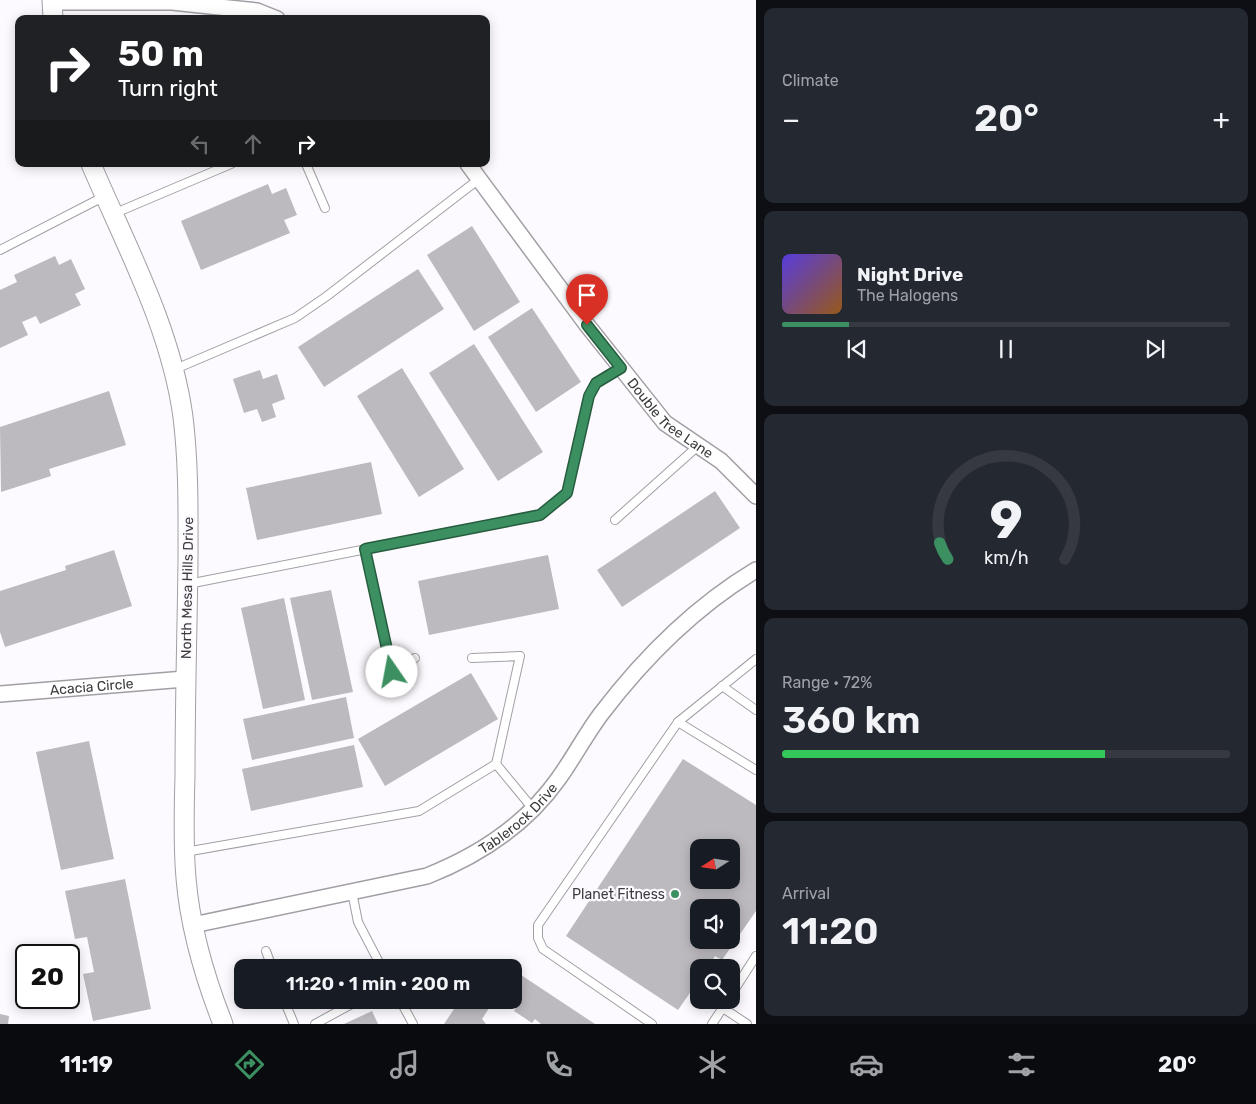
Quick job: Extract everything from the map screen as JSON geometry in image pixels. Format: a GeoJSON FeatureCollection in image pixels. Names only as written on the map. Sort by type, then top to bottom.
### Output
{"type":"FeatureCollection","features":[{"type":"Feature","properties":{"kind":"street"},"geometry":{"type":"LineString","coordinates":[[53,7],[172,2],[256,15]]}},
{"type":"Feature","properties":{"kind":"street","name":"North Mesa Hills Drive"},"geometry":{"type":"LineString","coordinates":[[92,167],[156,313],[173,370],[183,417],[187,464],[188,584],[185,679],[186,879],[193,925],[213,998],[223,1024]]}},
{"type":"Feature","properties":{"kind":"street","name":"Double Tree Lane"},"geometry":{"type":"LineString","coordinates":[[470,167],[621,368],[665,423],[721,461],[756,496]]}},
{"type":"Feature","properties":{"kind":"street","name":"Tablerock Drive"},"geometry":{"type":"LineString","coordinates":[[193,925],[427,876],[455,865],[494,842],[534,810],[559,778],[599,716],[646,660],[682,626],[756,570]]}},
{"type":"Feature","properties":{"kind":"street","name":"Acacia Circle"},"geometry":{"type":"LineString","coordinates":[[0,694],[185,679]]}},
{"type":"Feature","properties":{"kind":"lane"},"geometry":{"type":"LineString","coordinates":[[114,214],[224,167]]}},
{"type":"Feature","properties":{"kind":"lane"},"geometry":{"type":"LineString","coordinates":[[307,167],[325,208]]}},
{"type":"Feature","properties":{"kind":"lane"},"geometry":{"type":"LineString","coordinates":[[173,370],[295,318],[328,296],[479,179]]}},
{"type":"Feature","properties":{"kind":"lane"},"geometry":{"type":"LineString","coordinates":[[0,250],[104,196]]}},
{"type":"Feature","properties":{"kind":"lane"},"geometry":{"type":"LineString","coordinates":[[188,584],[540,515],[567,493],[589,396],[596,383],[621,368]]}},
{"type":"Feature","properties":{"kind":"lane"},"geometry":{"type":"LineString","coordinates":[[616,520],[698,446]]}},
{"type":"Feature","properties":{"kind":"lane"},"geometry":{"type":"LineString","coordinates":[[365,549],[392,672],[414,658]]}},
{"type":"Feature","properties":{"kind":"lane"},"geometry":{"type":"LineString","coordinates":[[185,852],[419,811],[496,764],[520,656],[472,658]]}},
{"type":"Feature","properties":{"kind":"lane"},"geometry":{"type":"LineString","coordinates":[[652,1024],[543,949],[538,938],[538,925],[678,722],[756,658]]}},
{"type":"Feature","properties":{"kind":"lane"},"geometry":{"type":"LineString","coordinates":[[722,686],[756,710]]}},
{"type":"Feature","properties":{"kind":"lane"},"geometry":{"type":"LineString","coordinates":[[678,722],[756,770]]}},
{"type":"Feature","properties":{"kind":"lane"},"geometry":{"type":"LineString","coordinates":[[496,764],[534,810]]}},
{"type":"Feature","properties":{"kind":"lane"},"geometry":{"type":"LineString","coordinates":[[352,892],[358,922],[377,959]]}},
{"type":"Feature","properties":{"kind":"lane"},"geometry":{"type":"LineString","coordinates":[[266,950],[269,959]]}},
{"type":"Feature","properties":{"kind":"lane"},"geometry":{"type":"LineString","coordinates":[[740,981],[756,956]]}},
{"type":"Feature","properties":{"kind":"lane"},"geometry":{"type":"LineString","coordinates":[[288,1009],[294,1024]]}},
{"type":"Feature","properties":{"kind":"lane"},"geometry":{"type":"LineString","coordinates":[[315,1024],[342,1009]]}},
{"type":"Feature","properties":{"kind":"lane"},"geometry":{"type":"LineString","coordinates":[[404,1009],[412,1024]]}},
{"type":"Feature","properties":{"kind":"lane"},"geometry":{"type":"LineString","coordinates":[[712,1024],[722,1009]]}},
{"type":"Feature","properties":{"kind":"lane"},"geometry":{"type":"LineString","coordinates":[[724,1009],[747,1024]]}},
{"type":"Feature","properties":{"kind":"building"},"geometry":{"type":"Polygon","coordinates":[[[268,184],[272,194],[286,188],[297,215],[284,220],[290,233],[201,270],[181,221],[268,184]]]}},
{"type":"Feature","properties":{"kind":"building"},"geometry":{"type":"Polygon","coordinates":[[[472,226],[520,302],[474,331],[427,255],[472,226]]]}},
{"type":"Feature","properties":{"kind":"building"},"geometry":{"type":"Polygon","coordinates":[[[55,256],[59,265],[71,259],[85,289],[75,294],[81,305],[40,324],[36,316],[22,322],[28,335],[0,348],[0,290],[17,282],[14,275],[55,256]]]}},
{"type":"Feature","properties":{"kind":"building"},"geometry":{"type":"Polygon","coordinates":[[[418,269],[444,309],[324,387],[298,347],[418,269]]]}},
{"type":"Feature","properties":{"kind":"building"},"geometry":{"type":"Polygon","coordinates":[[[532,308],[581,382],[536,412],[488,337],[532,308]]]}},
{"type":"Feature","properties":{"kind":"building"},"geometry":{"type":"Polygon","coordinates":[[[474,344],[543,452],[498,481],[429,373],[474,344]]]}},
{"type":"Feature","properties":{"kind":"building"},"geometry":{"type":"Polygon","coordinates":[[[402,368],[464,469],[419,497],[357,396],[402,368]]]}},
{"type":"Feature","properties":{"kind":"building"},"geometry":{"type":"Polygon","coordinates":[[[260,370],[263,379],[277,374],[285,399],[272,404],[276,417],[262,422],[257,409],[244,413],[233,379],[260,370]]]}},
{"type":"Feature","properties":{"kind":"building"},"geometry":{"type":"Polygon","coordinates":[[[109,391],[126,445],[49,469],[51,476],[1,492],[0,427],[109,391]]]}},
{"type":"Feature","properties":{"kind":"building"},"geometry":{"type":"Polygon","coordinates":[[[371,462],[382,514],[257,540],[246,488],[371,462]]]}},
{"type":"Feature","properties":{"kind":"building"},"geometry":{"type":"Polygon","coordinates":[[[715,491],[740,528],[622,607],[597,570],[715,491]]]}},
{"type":"Feature","properties":{"kind":"building"},"geometry":{"type":"Polygon","coordinates":[[[114,550],[132,606],[5,647],[0,632],[0,591],[66,570],[65,566],[114,550]]]}},
{"type":"Feature","properties":{"kind":"building"},"geometry":{"type":"Polygon","coordinates":[[[548,555],[559,609],[429,635],[418,581],[548,555]]]}},
{"type":"Feature","properties":{"kind":"building"},"geometry":{"type":"Polygon","coordinates":[[[331,590],[353,692],[312,700],[290,598],[331,590]]]}},
{"type":"Feature","properties":{"kind":"building"},"geometry":{"type":"Polygon","coordinates":[[[284,598],[305,700],[263,709],[241,608],[284,598]]]}},
{"type":"Feature","properties":{"kind":"building"},"geometry":{"type":"Polygon","coordinates":[[[471,673],[498,719],[385,786],[358,739],[471,673]]]}},
{"type":"Feature","properties":{"kind":"building"},"geometry":{"type":"Polygon","coordinates":[[[346,697],[354,738],[252,760],[243,719],[346,697]]]}},
{"type":"Feature","properties":{"kind":"building"},"geometry":{"type":"Polygon","coordinates":[[[89,741],[114,859],[61,870],[36,752],[89,741]]]}},
{"type":"Feature","properties":{"kind":"building"},"geometry":{"type":"Polygon","coordinates":[[[354,745],[363,787],[251,811],[242,769],[354,745]]]}},
{"type":"Feature","properties":{"kind":"building","name":"Planet Fitness"},"geometry":{"type":"Polygon","coordinates":[[[683,759],[756,805],[756,911],[740,934],[740,899],[690,899],[690,949],[730,949],[723,959],[715,956],[713,959],[690,959],[690,993],[678,1010],[566,936],[683,759]]]}},
{"type":"Feature","properties":{"kind":"building"},"geometry":{"type":"Polygon","coordinates":[[[125,879],[151,1009],[93,1021],[83,974],[94,972],[87,937],[75,939],[65,891],[125,879]]]}},
{"type":"Feature","properties":{"kind":"building"},"geometry":{"type":"Polygon","coordinates":[[[522,976],[595,1024],[541,1024],[535,1019],[532,1023],[514,1011],[515,1009],[522,1009],[522,976]]]}},
{"type":"Feature","properties":{"kind":"building"},"geometry":{"type":"Polygon","coordinates":[[[454,1009],[488,1009],[482,1019],[486,1024],[444,1024],[454,1009]]]}},
{"type":"Feature","properties":{"kind":"building"},"geometry":{"type":"Polygon","coordinates":[[[372,1011],[378,1024],[344,1024],[372,1011]]]}},
{"type":"Feature","properties":{"kind":"building"},"geometry":{"type":"Polygon","coordinates":[[[0,1014],[9,1016],[8,1024],[0,1024],[0,1014]]]}},
{"type":"Feature","properties":{"kind":"place","name":"Planet Fitness"},"geometry":{"type":"Point","coordinates":[675,894]}},
{"type":"Feature","properties":{"kind":"route"},"geometry":{"type":"LineString","coordinates":[[392,672],[365,549],[540,515],[567,493],[589,396],[596,383],[621,368],[587,325]]}}]}
